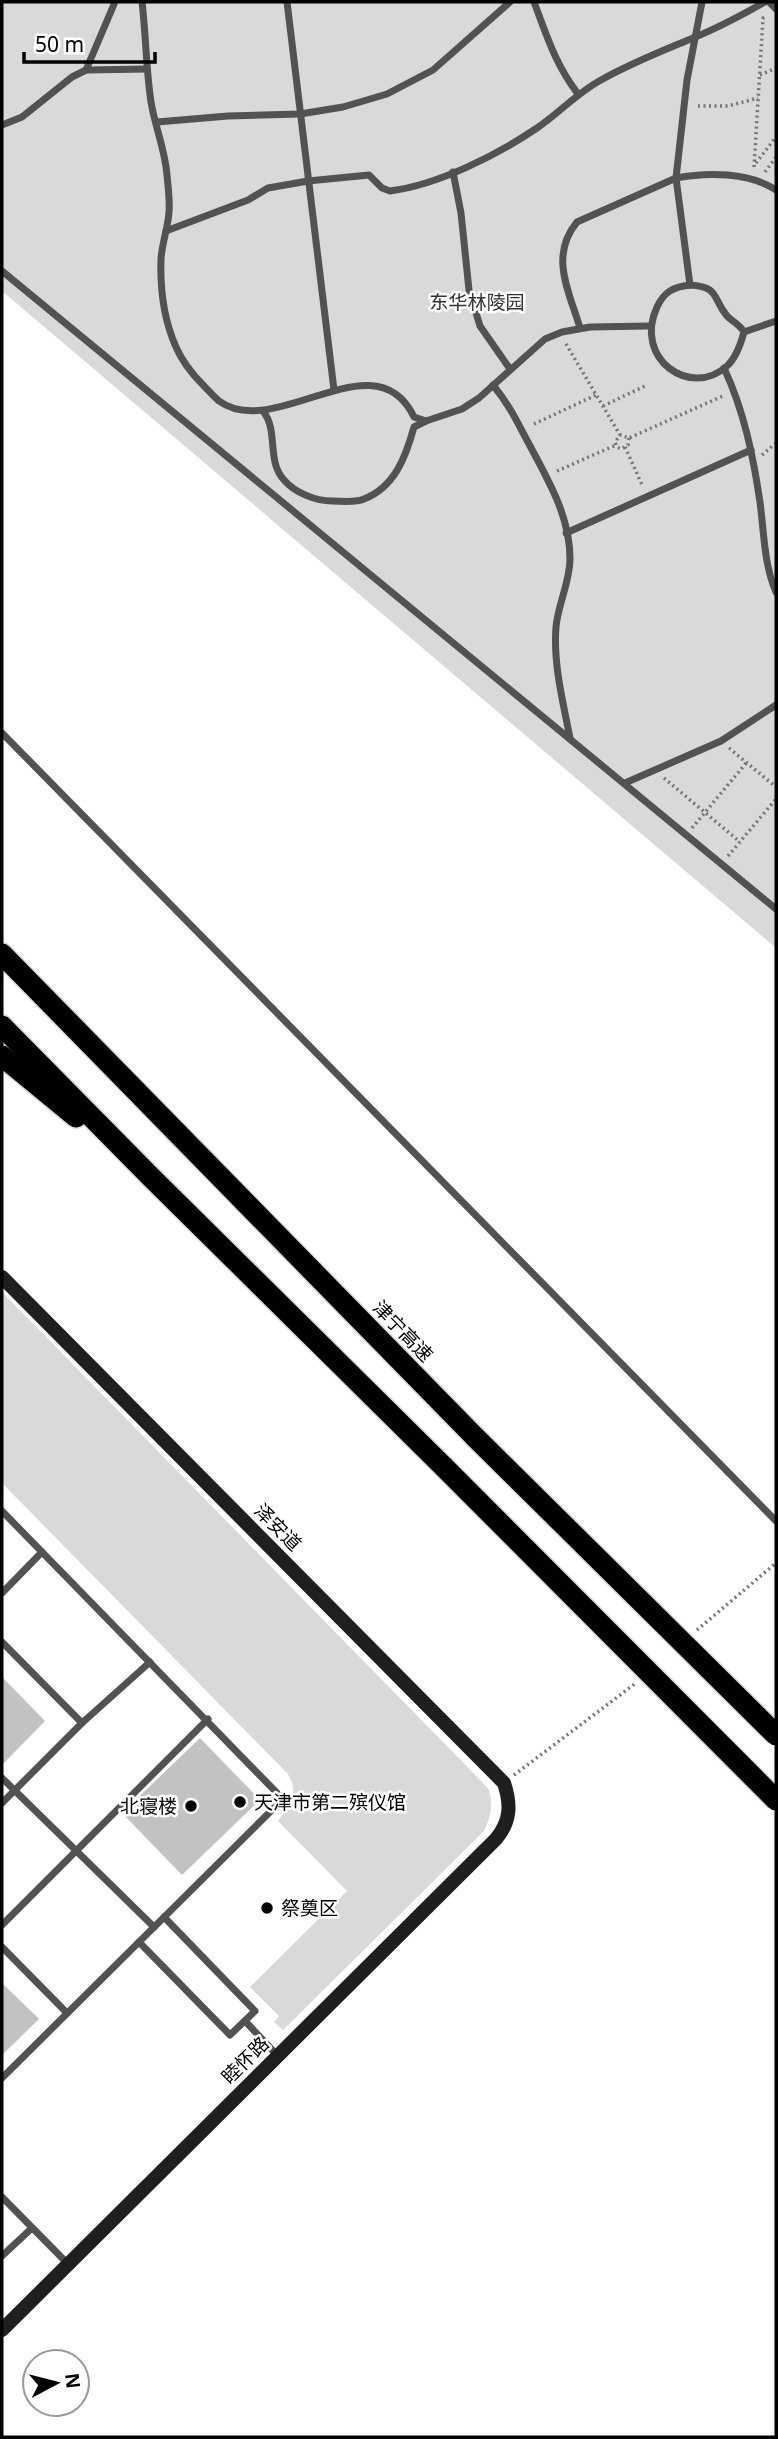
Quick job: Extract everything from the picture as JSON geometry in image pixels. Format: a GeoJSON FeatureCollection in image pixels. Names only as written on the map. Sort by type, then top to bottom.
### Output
{"type":"FeatureCollection","features":[{"type":"Feature","properties":{"kind":"highway"},"geometry":{"type":"LineString","coordinates":[[2,945],[90,1043]]}},
{"type":"Feature","properties":{"kind":"highway","name":"津宁高速"},"geometry":{"type":"LineString","coordinates":[[2,954],[475,1437],[776,1735]]}},
{"type":"Feature","properties":{"kind":"highway"},"geometry":{"type":"LineString","coordinates":[[2,1026],[776,1800]]}},
{"type":"Feature","properties":{"kind":"highway"},"geometry":{"type":"LineString","coordinates":[[2,1056],[151,1177]]}},
{"type":"Feature","properties":{"kind":"street","name":"泽安道"},"geometry":{"type":"LineString","coordinates":[[2,1277],[504,1783],[509,1813]]}},
{"type":"Feature","properties":{"kind":"street","name":"睦怀路"},"geometry":{"type":"LineString","coordinates":[[2,2330],[496,1839],[506,1827],[509,1813]]}},
{"type":"Feature","properties":{"kind":"lane"},"geometry":{"type":"LineString","coordinates":[[86,70],[116,2]]}},
{"type":"Feature","properties":{"kind":"lane"},"geometry":{"type":"LineString","coordinates":[[142,2],[152,106],[164,147],[167,175],[169,211],[161,259],[165,318],[177,350],[197,379],[220,402],[237,408],[263,411],[334,390],[354,387],[384,388],[402,400],[414,417],[414,427],[402,464],[378,491],[363,500],[327,501],[313,498],[284,480],[274,463],[271,421],[278,408]]}},
{"type":"Feature","properties":{"kind":"lane"},"geometry":{"type":"LineString","coordinates":[[286,2],[334,390]]}},
{"type":"Feature","properties":{"kind":"lane"},"geometry":{"type":"LineString","coordinates":[[157,122],[300,114],[343,107],[387,94],[433,71],[510,2]]}},
{"type":"Feature","properties":{"kind":"lane"},"geometry":{"type":"LineString","coordinates":[[534,2],[556,62],[578,94]]}},
{"type":"Feature","properties":{"kind":"lane"},"geometry":{"type":"LineString","coordinates":[[690,285],[676,178],[682,111],[702,2]]}},
{"type":"Feature","properties":{"kind":"lane"},"geometry":{"type":"LineString","coordinates":[[166,231],[248,200],[268,188],[369,175],[382,188],[390,191],[411,187],[453,172],[488,157],[537,128],[578,94],[631,63],[695,37],[767,2],[776,9]]}},
{"type":"Feature","properties":{"kind":"lane"},"geometry":{"type":"LineString","coordinates":[[2,125],[22,117],[72,77],[86,70],[147,69]]}},
{"type":"Feature","properties":{"kind":"lane"},"geometry":{"type":"LineString","coordinates":[[453,172],[461,213],[469,290],[480,326],[510,369]]}},
{"type":"Feature","properties":{"kind":"lane"},"geometry":{"type":"LineString","coordinates":[[580,328],[561,264],[567,233],[577,222],[676,178],[710,175],[755,180],[776,190]]}},
{"type":"Feature","properties":{"kind":"lane"},"geometry":{"type":"LineString","coordinates":[[2,271],[776,909]]}},
{"type":"Feature","properties":{"kind":"lane"},"geometry":{"type":"LineString","coordinates":[[690,285],[702,285],[712,290],[728,316],[744,332],[735,356],[724,368],[709,375],[696,376],[671,371],[654,351],[650,339],[654,312],[667,291],[690,285]]}},
{"type":"Feature","properties":{"kind":"lane"},"geometry":{"type":"LineString","coordinates":[[744,332],[776,321]]}},
{"type":"Feature","properties":{"kind":"lane"},"geometry":{"type":"LineString","coordinates":[[414,427],[462,409],[545,339],[580,328],[650,326]]}},
{"type":"Feature","properties":{"kind":"lane"},"geometry":{"type":"LineString","coordinates":[[724,368],[734,391],[751,450],[767,560],[776,592]]}},
{"type":"Feature","properties":{"kind":"lane"},"geometry":{"type":"LineString","coordinates":[[493,385],[512,408],[547,476],[557,498],[566,533],[570,556],[569,577],[556,625],[556,654],[570,738]]}},
{"type":"Feature","properties":{"kind":"lane"},"geometry":{"type":"LineString","coordinates":[[263,411],[271,421]]}},
{"type":"Feature","properties":{"kind":"lane"},"geometry":{"type":"LineString","coordinates":[[414,417],[426,421]]}},
{"type":"Feature","properties":{"kind":"lane"},"geometry":{"type":"LineString","coordinates":[[566,533],[751,450]]}},
{"type":"Feature","properties":{"kind":"lane"},"geometry":{"type":"LineString","coordinates":[[625,783],[721,741],[776,705]]}},
{"type":"Feature","properties":{"kind":"lane"},"geometry":{"type":"LineString","coordinates":[[2,733],[776,1521]]}},
{"type":"Feature","properties":{"kind":"lane"},"geometry":{"type":"LineString","coordinates":[[2,1511],[208,1719],[278,1793],[281,1801],[2,2078]]}},
{"type":"Feature","properties":{"kind":"lane"},"geometry":{"type":"LineString","coordinates":[[2,1592],[42,1552]]}},
{"type":"Feature","properties":{"kind":"lane"},"geometry":{"type":"LineString","coordinates":[[2,1642],[82,1723]]}},
{"type":"Feature","properties":{"kind":"lane"},"geometry":{"type":"LineString","coordinates":[[2,1803],[82,1723],[150,1662]]}},
{"type":"Feature","properties":{"kind":"lane"},"geometry":{"type":"LineString","coordinates":[[2,1925],[208,1719]]}},
{"type":"Feature","properties":{"kind":"lane"},"geometry":{"type":"LineString","coordinates":[[2,1777],[154,1927]]}},
{"type":"Feature","properties":{"kind":"lane"},"geometry":{"type":"LineString","coordinates":[[139,1942],[230,2035],[255,2011],[164,1917]]}},
{"type":"Feature","properties":{"kind":"lane"},"geometry":{"type":"LineString","coordinates":[[2,1947],[67,2013]]}},
{"type":"Feature","properties":{"kind":"lane"},"geometry":{"type":"LineString","coordinates":[[245,2021],[277,2055]]}},
{"type":"Feature","properties":{"kind":"lane"},"geometry":{"type":"LineString","coordinates":[[2,2197],[69,2265]]}},
{"type":"Feature","properties":{"kind":"lane"},"geometry":{"type":"LineString","coordinates":[[2,2256],[32,2228]]}},
{"type":"Feature","properties":{"kind":"path"},"geometry":{"type":"LineString","coordinates":[[755,180],[763,18]]}},
{"type":"Feature","properties":{"kind":"path"},"geometry":{"type":"LineString","coordinates":[[760,75],[776,68]]}},
{"type":"Feature","properties":{"kind":"path"},"geometry":{"type":"LineString","coordinates":[[696,116],[698,106],[728,106],[758,98]]}},
{"type":"Feature","properties":{"kind":"path"},"geometry":{"type":"LineString","coordinates":[[754,164],[776,137]]}},
{"type":"Feature","properties":{"kind":"path"},"geometry":{"type":"LineString","coordinates":[[755,180],[776,157]]}},
{"type":"Feature","properties":{"kind":"path"},"geometry":{"type":"LineString","coordinates":[[562,332],[569,351],[620,435],[629,438],[734,391]]}},
{"type":"Feature","properties":{"kind":"path"},"geometry":{"type":"LineString","coordinates":[[603,406],[645,386]]}},
{"type":"Feature","properties":{"kind":"path"},"geometry":{"type":"LineString","coordinates":[[534,424],[596,395]]}},
{"type":"Feature","properties":{"kind":"path"},"geometry":{"type":"LineString","coordinates":[[616,444],[620,435]]}},
{"type":"Feature","properties":{"kind":"path"},"geometry":{"type":"LineString","coordinates":[[616,444],[621,449],[630,442],[629,438]]}},
{"type":"Feature","properties":{"kind":"path"},"geometry":{"type":"LineString","coordinates":[[547,476],[616,444]]}},
{"type":"Feature","properties":{"kind":"path"},"geometry":{"type":"LineString","coordinates":[[625,447],[647,497]]}},
{"type":"Feature","properties":{"kind":"path"},"geometry":{"type":"LineString","coordinates":[[721,741],[776,787]]}},
{"type":"Feature","properties":{"kind":"path"},"geometry":{"type":"LineString","coordinates":[[687,834],[747,762]]}},
{"type":"Feature","properties":{"kind":"path"},"geometry":{"type":"LineString","coordinates":[[664,778],[740,842]]}},
{"type":"Feature","properties":{"kind":"path"},"geometry":{"type":"LineString","coordinates":[[722,864],[776,799]]}},
{"type":"Feature","properties":{"kind":"green space","name":"东华林陵园"},"geometry":{"type":"Polygon","coordinates":[[[2,2],[776,2],[776,948],[2,291],[2,2]]]}},
{"type":"Feature","properties":{"kind":"green space"},"geometry":{"type":"Polygon","coordinates":[[[2,1292],[488,1788],[491,1810],[484,1831],[283,2030],[274,2022],[279,2016],[250,1987],[347,1891],[278,1821],[292,1798],[293,1786],[287,1773],[2,1483],[2,1292]]]}},
{"type":"Feature","properties":{"kind":"building"},"geometry":{"type":"Polygon","coordinates":[[[2,1677],[45,1721],[2,1765],[2,1677]]]}},
{"type":"Feature","properties":{"kind":"building","name":"北寝楼"},"geometry":{"type":"Polygon","coordinates":[[[200,1738],[260,1800],[182,1875],[122,1813],[200,1738]]]}},
{"type":"Feature","properties":{"kind":"building"},"geometry":{"type":"Polygon","coordinates":[[[2,1983],[39,2019],[2,2055],[2,1983]]]}},
{"type":"Feature","properties":{"kind":"place","name":"天津市第二殡仪馆"},"geometry":{"type":"Point","coordinates":[240,1802]}},
{"type":"Feature","properties":{"kind":"place","name":"北寝楼"},"geometry":{"type":"Point","coordinates":[191,1806]}},
{"type":"Feature","properties":{"kind":"place","name":"祭奠区"},"geometry":{"type":"Point","coordinates":[267,1908]}}]}
